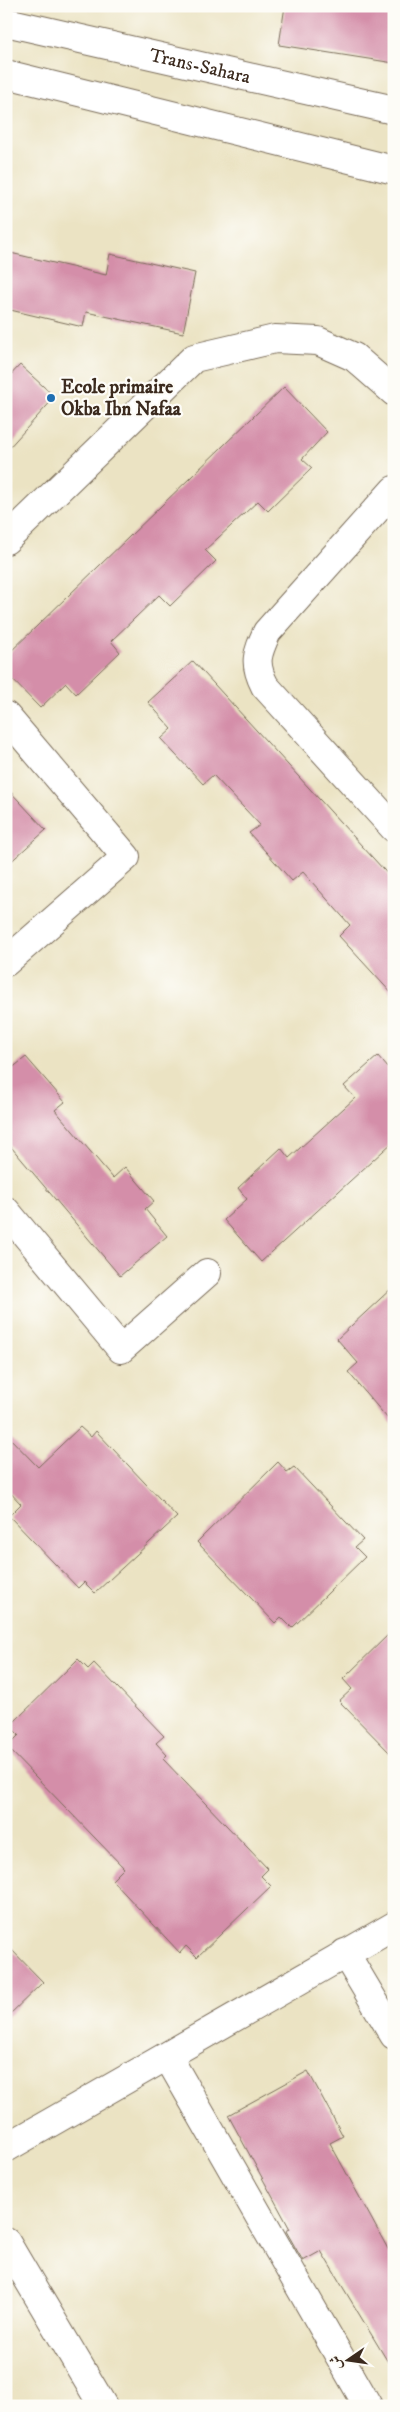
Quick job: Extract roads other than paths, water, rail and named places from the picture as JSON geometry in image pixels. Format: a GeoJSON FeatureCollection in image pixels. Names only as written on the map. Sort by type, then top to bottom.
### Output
{"type":"FeatureCollection","features":[{"type":"Feature","properties":{"kind":"main road","name":"Trans-Sahara"},"geometry":{"type":"LineString","coordinates":[[6,22],[394,110]]}},
{"type":"Feature","properties":{"kind":"main road"},"geometry":{"type":"LineString","coordinates":[[6,74],[394,170]]}},
{"type":"Feature","properties":{"kind":"main road"},"geometry":{"type":"LineString","coordinates":[[6,540],[194,358],[275,339],[318,341],[354,357],[392,383]]}},
{"type":"Feature","properties":{"kind":"main road"},"geometry":{"type":"LineString","coordinates":[[394,490],[267,632],[257,653],[257,672],[264,686],[394,828]]}},
{"type":"Feature","properties":{"kind":"main road"},"geometry":{"type":"LineString","coordinates":[[6,716],[126,857],[6,962]]}},
{"type":"Feature","properties":{"kind":"main road"},"geometry":{"type":"LineString","coordinates":[[6,1211],[121,1348],[207,1274]]}},
{"type":"Feature","properties":{"kind":"main road"},"geometry":{"type":"LineString","coordinates":[[6,2148],[394,1926]]}},
{"type":"Feature","properties":{"kind":"main road"},"geometry":{"type":"LineString","coordinates":[[345,1953],[394,2035]]}},
{"type":"Feature","properties":{"kind":"main road"},"geometry":{"type":"LineString","coordinates":[[168,2057],[368,2406]]}},
{"type":"Feature","properties":{"kind":"main road"},"geometry":{"type":"LineString","coordinates":[[6,2242],[103,2406]]}},
{"type":"Feature","properties":{"kind":"place","name":"Ecole primaire Okba Ibn Nafaa"},"geometry":{"type":"Point","coordinates":[51,398]}}]}
